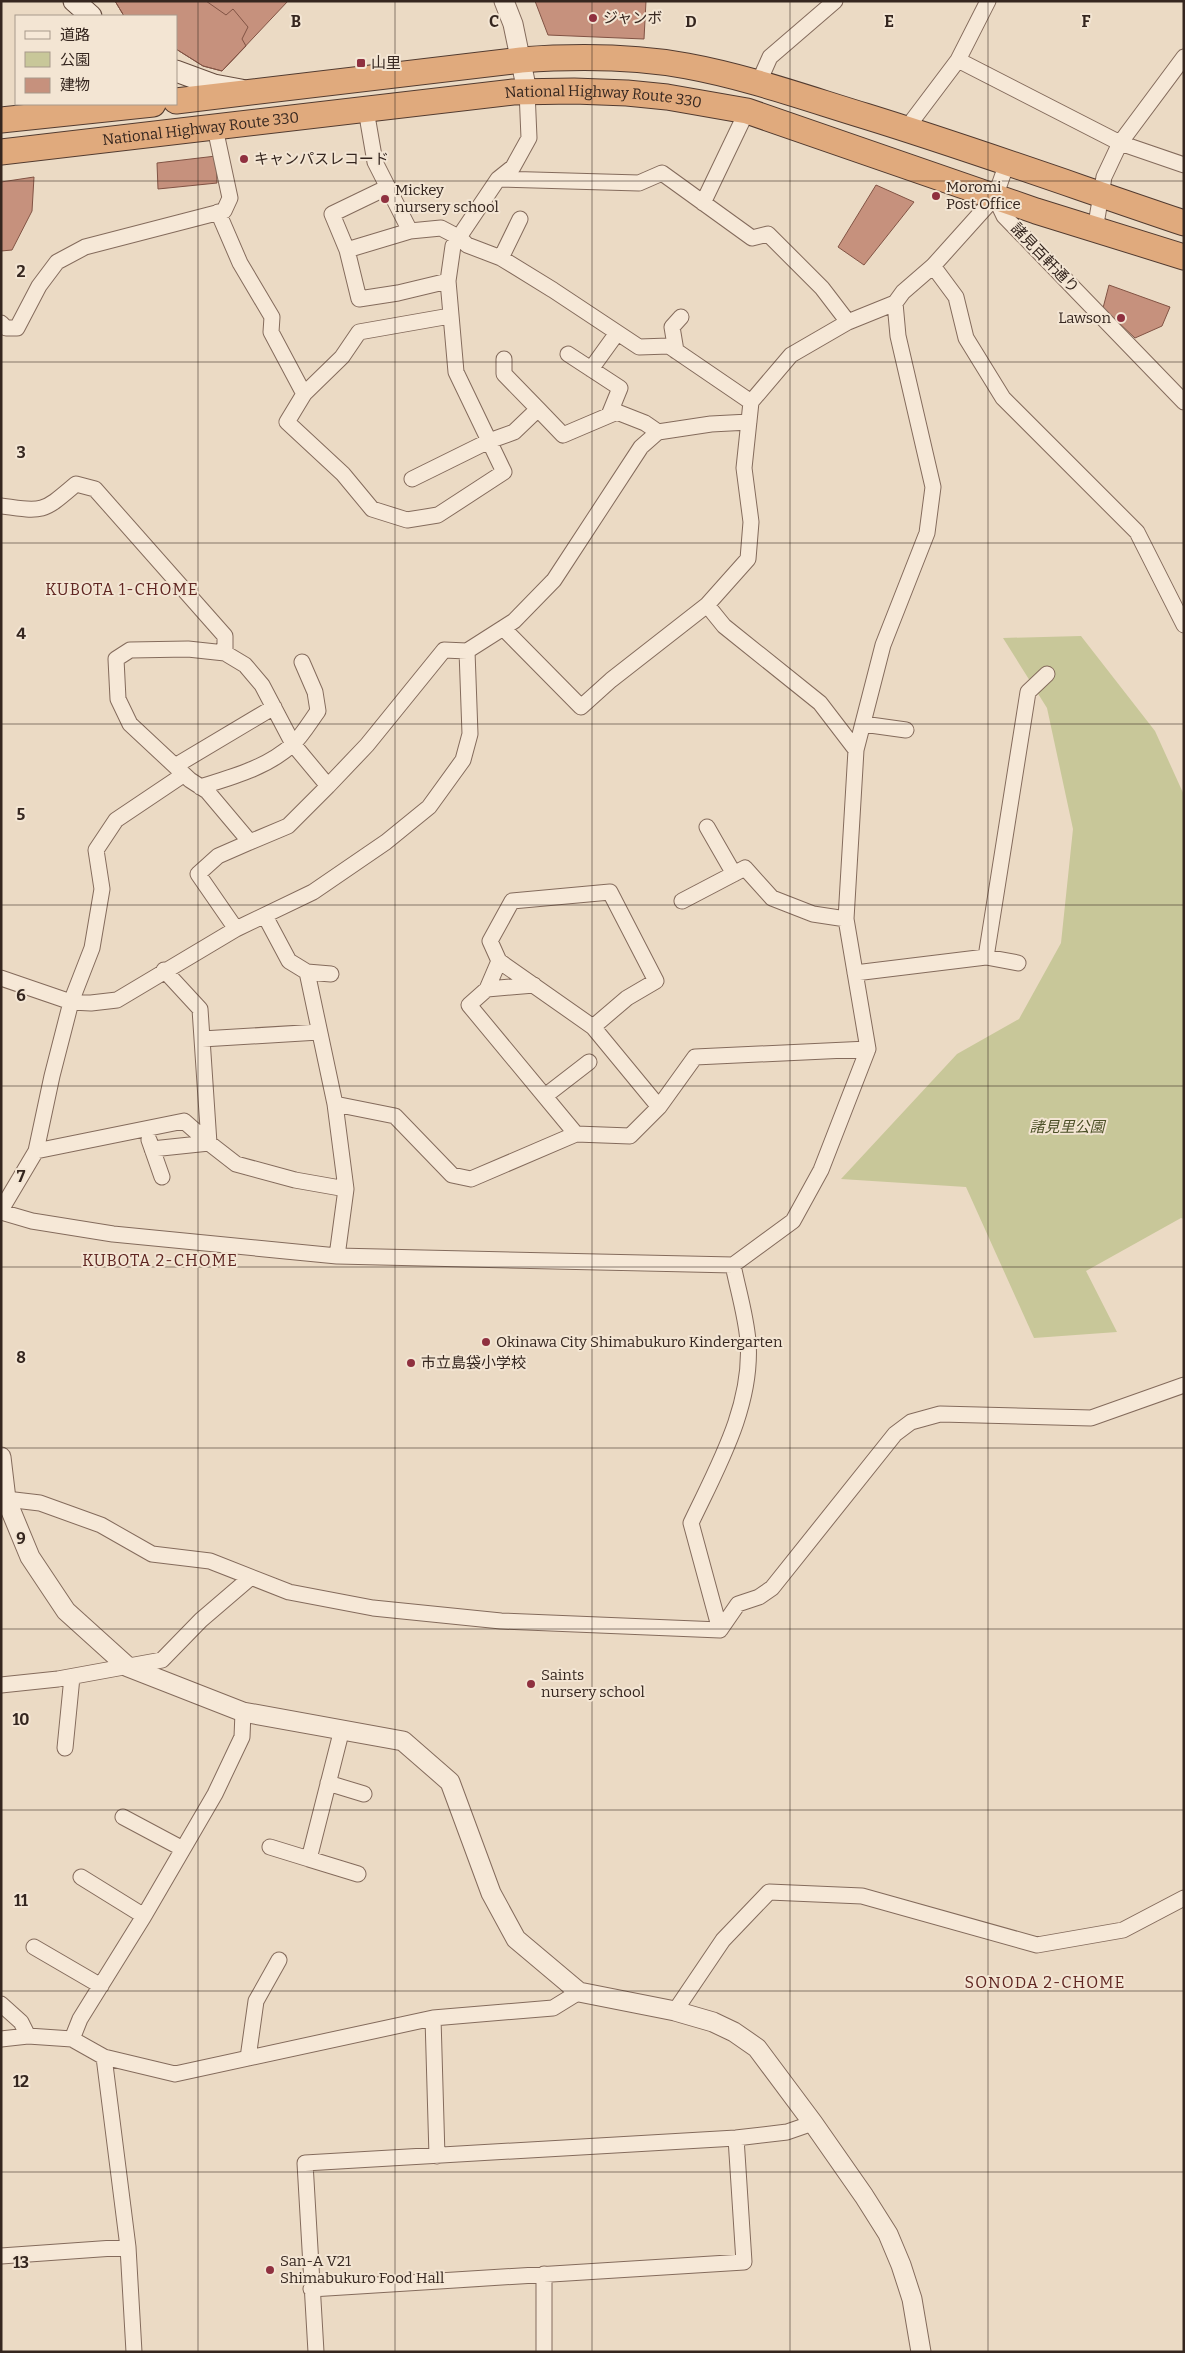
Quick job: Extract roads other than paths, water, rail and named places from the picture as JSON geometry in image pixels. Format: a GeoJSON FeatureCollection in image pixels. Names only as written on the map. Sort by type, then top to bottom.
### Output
{"type":"FeatureCollection","features":[{"type":"Feature","properties":{"kind":"highway","name":"National Highway Route 330"},"geometry":{"type":"LineString","coordinates":[[178,101],[521,60],[577,56],[638,60],[687,66],[758,84],[906,129],[1184,223]]}},
{"type":"Feature","properties":{"kind":"highway","name":"National Highway Route 330"},"geometry":{"type":"LineString","coordinates":[[1,152],[152,136],[527,91],[574,91],[659,96],[747,111],[996,197],[1184,257]]}},
{"type":"Feature","properties":{"kind":"highway","name":"National Highway Route 330"},"geometry":{"type":"LineString","coordinates":[[1,120],[54,110],[132,105]]}},
{"type":"Feature","properties":{"kind":"main road"},"geometry":{"type":"LineString","coordinates":[[74,1],[90,15]]}},
{"type":"Feature","properties":{"kind":"main road"},"geometry":{"type":"LineString","coordinates":[[178,72],[214,85],[251,92]]}},
{"type":"Feature","properties":{"kind":"main road"},"geometry":{"type":"LineString","coordinates":[[148,105],[152,136]]}},
{"type":"Feature","properties":{"kind":"street"},"geometry":{"type":"LineString","coordinates":[[450,316],[359,332],[342,357],[304,394],[287,422],[343,474],[372,509],[406,520],[438,515],[504,472],[456,372],[448,281],[454,246],[498,178],[513,167],[529,138],[527,91],[513,24],[504,1]]}},
{"type":"Feature","properties":{"kind":"street"},"geometry":{"type":"LineString","coordinates":[[906,129],[958,60],[988,1]]}},
{"type":"Feature","properties":{"kind":"street"},"geometry":{"type":"LineString","coordinates":[[758,84],[770,57],[831,2]]}},
{"type":"Feature","properties":{"kind":"street"},"geometry":{"type":"LineString","coordinates":[[1095,230],[1104,177],[1120,143],[1184,57]]}},
{"type":"Feature","properties":{"kind":"street"},"geometry":{"type":"LineString","coordinates":[[958,60],[1120,143],[1184,165]]}},
{"type":"Feature","properties":{"kind":"street"},"geometry":{"type":"LineString","coordinates":[[366,110],[375,162],[410,231]]}},
{"type":"Feature","properties":{"kind":"street"},"geometry":{"type":"LineString","coordinates":[[703,203],[747,111]]}},
{"type":"Feature","properties":{"kind":"street"},"geometry":{"type":"LineString","coordinates":[[1,323],[6,328],[17,328],[39,286],[57,262],[85,247],[224,211],[230,198],[215,128]]}},
{"type":"Feature","properties":{"kind":"street"},"geometry":{"type":"LineString","coordinates":[[503,628],[581,707],[611,680],[707,604],[748,559],[751,522],[744,468],[752,402],[791,355],[848,322],[895,304],[903,292],[933,266],[996,197],[1007,163]]}},
{"type":"Feature","properties":{"kind":"street"},"geometry":{"type":"LineString","coordinates":[[498,178],[639,184],[662,173],[752,238],[768,234],[822,288],[848,322]]}},
{"type":"Feature","properties":{"kind":"street"},"geometry":{"type":"LineString","coordinates":[[388,187],[332,214],[347,250],[360,299],[398,293],[448,281]]}},
{"type":"Feature","properties":{"kind":"street","name":"諸見百軒通り"},"geometry":{"type":"LineString","coordinates":[[996,197],[1004,216],[1184,402]]}},
{"type":"Feature","properties":{"kind":"street"},"geometry":{"type":"LineString","coordinates":[[218,212],[240,263],[272,317],[271,332],[304,394]]}},
{"type":"Feature","properties":{"kind":"street"},"geometry":{"type":"LineString","coordinates":[[501,258],[520,219]]}},
{"type":"Feature","properties":{"kind":"street"},"geometry":{"type":"LineString","coordinates":[[347,250],[410,231],[441,228],[460,238],[467,246],[501,258],[639,347],[669,346],[752,402]]}},
{"type":"Feature","properties":{"kind":"street"},"geometry":{"type":"LineString","coordinates":[[933,266],[956,297],[966,338],[1002,398],[1137,532],[1184,625]]}},
{"type":"Feature","properties":{"kind":"street"},"geometry":{"type":"LineString","coordinates":[[274,707],[179,770],[116,820],[96,850],[102,889],[92,948],[71,1002],[52,1076],[36,1152],[1,1211],[32,1220],[113,1234],[337,1256],[733,1265],[793,1221],[821,1170],[868,1049],[846,920],[856,750],[883,645],[927,533],[933,487],[900,346],[895,304]]}},
{"type":"Feature","properties":{"kind":"street"},"geometry":{"type":"LineString","coordinates":[[676,351],[672,327],[681,317]]}},
{"type":"Feature","properties":{"kind":"street"},"geometry":{"type":"LineString","coordinates":[[591,369],[617,332]]}},
{"type":"Feature","properties":{"kind":"street"},"geometry":{"type":"LineString","coordinates":[[568,354],[620,388],[609,415]]}},
{"type":"Feature","properties":{"kind":"street"},"geometry":{"type":"LineString","coordinates":[[504,360],[504,374],[563,434],[617,412],[645,423],[658,432]]}},
{"type":"Feature","properties":{"kind":"street"},"geometry":{"type":"LineString","coordinates":[[412,480],[489,441],[514,432],[538,409]]}},
{"type":"Feature","properties":{"kind":"street"},"geometry":{"type":"LineString","coordinates":[[236,929],[198,874],[218,856],[288,826],[367,745],[444,650],[467,651],[514,621],[554,580],[641,447],[658,432],[711,424],[749,422]]}},
{"type":"Feature","properties":{"kind":"street"},"geometry":{"type":"LineString","coordinates":[[1,506],[36,511],[51,505],[76,484],[94,490],[225,636],[225,653]]}},
{"type":"Feature","properties":{"kind":"street"},"geometry":{"type":"LineString","coordinates":[[707,604],[724,626],[820,703],[856,750]]}},
{"type":"Feature","properties":{"kind":"street"},"geometry":{"type":"LineString","coordinates":[[250,842],[207,791],[179,770],[130,724],[118,699],[116,659],[130,650],[188,649],[225,653],[246,665],[262,685],[293,744],[328,786]]}},
{"type":"Feature","properties":{"kind":"street"},"geometry":{"type":"LineString","coordinates":[[1,978],[71,1002],[91,1003],[117,1000],[164,970],[236,929],[313,892],[386,842],[429,807],[463,760],[470,734],[467,651]]}},
{"type":"Feature","properties":{"kind":"street"},"geometry":{"type":"LineString","coordinates":[[200,787],[240,775],[276,757],[293,744],[318,711],[315,692],[302,662]]}},
{"type":"Feature","properties":{"kind":"street"},"geometry":{"type":"LineString","coordinates":[[986,957],[1028,692],[1047,674]]}},
{"type":"Feature","properties":{"kind":"street"},"geometry":{"type":"LineString","coordinates":[[863,724],[906,730]]}},
{"type":"Feature","properties":{"kind":"street"},"geometry":{"type":"LineString","coordinates":[[707,827],[734,874]]}},
{"type":"Feature","properties":{"kind":"street"},"geometry":{"type":"LineString","coordinates":[[682,901],[744,868],[772,898],[813,914],[846,920]]}},
{"type":"Feature","properties":{"kind":"street"},"geometry":{"type":"LineString","coordinates":[[593,1027],[627,998],[656,981],[610,892],[512,901],[490,941],[499,961],[593,1027],[658,1107]]}},
{"type":"Feature","properties":{"kind":"street"},"geometry":{"type":"LineString","coordinates":[[265,916],[289,961],[306,972],[331,974]]}},
{"type":"Feature","properties":{"kind":"street"},"geometry":{"type":"LineString","coordinates":[[855,974],[986,957],[1018,963]]}},
{"type":"Feature","properties":{"kind":"street"},"geometry":{"type":"LineString","coordinates":[[499,961],[487,989],[469,1005],[576,1134]]}},
{"type":"Feature","properties":{"kind":"street"},"geometry":{"type":"LineString","coordinates":[[164,970],[200,1009],[209,1143]]}},
{"type":"Feature","properties":{"kind":"street"},"geometry":{"type":"LineString","coordinates":[[306,972],[334,1104],[346,1189],[337,1256]]}},
{"type":"Feature","properties":{"kind":"street"},"geometry":{"type":"LineString","coordinates":[[487,989],[534,985]]}},
{"type":"Feature","properties":{"kind":"street"},"geometry":{"type":"LineString","coordinates":[[202,1039],[319,1032]]}},
{"type":"Feature","properties":{"kind":"street"},"geometry":{"type":"LineString","coordinates":[[334,1104],[395,1116],[452,1175],[470,1179],[576,1134],[630,1136],[658,1107],[695,1057],[868,1049]]}},
{"type":"Feature","properties":{"kind":"street"},"geometry":{"type":"LineString","coordinates":[[545,1096],[589,1062]]}},
{"type":"Feature","properties":{"kind":"street"},"geometry":{"type":"LineString","coordinates":[[36,1152],[184,1121],[236,1164],[295,1180],[346,1189]]}},
{"type":"Feature","properties":{"kind":"street"},"geometry":{"type":"LineString","coordinates":[[145,1129],[162,1177]]}},
{"type":"Feature","properties":{"kind":"street"},"geometry":{"type":"LineString","coordinates":[[152,1149],[209,1143]]}},
{"type":"Feature","properties":{"kind":"street"},"geometry":{"type":"LineString","coordinates":[[720,1630],[691,1523],[726,1448],[747,1382],[748,1341],[733,1265]]}},
{"type":"Feature","properties":{"kind":"street"},"geometry":{"type":"LineString","coordinates":[[720,1630],[738,1604],[759,1597],[772,1588],[895,1434],[911,1422],[940,1414],[1090,1418],[1184,1386]]}},
{"type":"Feature","properties":{"kind":"street"},"geometry":{"type":"LineString","coordinates":[[1,1457],[6,1499],[30,1557],[66,1611],[128,1667],[243,1712],[403,1741],[450,1782],[490,1893],[516,1939],[579,1992],[675,2011],[713,2022],[734,2032],[757,2048],[813,2123],[888,2234],[912,2299],[921,2352]]}},
{"type":"Feature","properties":{"kind":"street"},"geometry":{"type":"LineString","coordinates":[[6,1499],[40,1503],[101,1525],[152,1554],[210,1561],[289,1592],[373,1608],[501,1621],[720,1630]]}},
{"type":"Feature","properties":{"kind":"street"},"geometry":{"type":"LineString","coordinates":[[1,1685],[72,1677],[162,1660],[201,1620],[250,1578]]}},
{"type":"Feature","properties":{"kind":"street"},"geometry":{"type":"LineString","coordinates":[[65,1748],[72,1677]]}},
{"type":"Feature","properties":{"kind":"street"},"geometry":{"type":"LineString","coordinates":[[72,2039],[80,2019],[216,1794],[242,1737],[243,1712]]}},
{"type":"Feature","properties":{"kind":"street"},"geometry":{"type":"LineString","coordinates":[[309,1859],[342,1729]]}},
{"type":"Feature","properties":{"kind":"street"},"geometry":{"type":"LineString","coordinates":[[328,1783],[364,1794]]}},
{"type":"Feature","properties":{"kind":"street"},"geometry":{"type":"LineString","coordinates":[[123,1816],[183,1849]]}},
{"type":"Feature","properties":{"kind":"street"},"geometry":{"type":"LineString","coordinates":[[270,1847],[358,1874]]}},
{"type":"Feature","properties":{"kind":"street"},"geometry":{"type":"LineString","coordinates":[[81,1877],[144,1916]]}},
{"type":"Feature","properties":{"kind":"street"},"geometry":{"type":"LineString","coordinates":[[675,2011],[723,1940],[769,1892],[862,1896],[1037,1945],[1122,1930],[1184,1898]]}},
{"type":"Feature","properties":{"kind":"street"},"geometry":{"type":"LineString","coordinates":[[34,1947],[101,1986]]}},
{"type":"Feature","properties":{"kind":"street"},"geometry":{"type":"LineString","coordinates":[[248,2058],[256,2001],[279,1960]]}},
{"type":"Feature","properties":{"kind":"street"},"geometry":{"type":"LineString","coordinates":[[1,2039],[28,2036],[72,2039],[104,2057],[175,2074],[434,2018],[553,2008],[579,1992]]}},
{"type":"Feature","properties":{"kind":"street"},"geometry":{"type":"LineString","coordinates":[[1,2004],[21,2022],[28,2036]]}},
{"type":"Feature","properties":{"kind":"street"},"geometry":{"type":"LineString","coordinates":[[434,2018],[437,2156]]}},
{"type":"Feature","properties":{"kind":"street"},"geometry":{"type":"LineString","coordinates":[[104,2057],[128,2247],[134,2352]]}},
{"type":"Feature","properties":{"kind":"street"},"geometry":{"type":"LineString","coordinates":[[316,2352],[305,2163],[736,2138],[787,2132],[813,2123]]}},
{"type":"Feature","properties":{"kind":"street"},"geometry":{"type":"LineString","coordinates":[[311,2289],[744,2262],[736,2138]]}},
{"type":"Feature","properties":{"kind":"street"},"geometry":{"type":"LineString","coordinates":[[1,2256],[128,2247]]}},
{"type":"Feature","properties":{"kind":"street"},"geometry":{"type":"LineString","coordinates":[[544,2274],[544,2352]]}},
{"type":"Feature","properties":{"kind":"place","name":"ジャンボ"},"geometry":{"type":"Point","coordinates":[593,18]}},
{"type":"Feature","properties":{"kind":"place","name":"山里"},"geometry":{"type":"Point","coordinates":[361,63]}},
{"type":"Feature","properties":{"kind":"place","name":"キャンパスレコード"},"geometry":{"type":"Point","coordinates":[244,159]}},
{"type":"Feature","properties":{"kind":"place","name":"Moromi Post Office"},"geometry":{"type":"Point","coordinates":[936,196]}},
{"type":"Feature","properties":{"kind":"place","name":"Mickey nursery school"},"geometry":{"type":"Point","coordinates":[385,199]}},
{"type":"Feature","properties":{"kind":"place","name":"Lawson"},"geometry":{"type":"Point","coordinates":[1121,318]}},
{"type":"Feature","properties":{"kind":"place","name":"Okinawa City Shimabukuro Kindergarten"},"geometry":{"type":"Point","coordinates":[486,1342]}},
{"type":"Feature","properties":{"kind":"place","name":"市立島袋小学校"},"geometry":{"type":"Point","coordinates":[411,1363]}},
{"type":"Feature","properties":{"kind":"place","name":"Saints nursery school"},"geometry":{"type":"Point","coordinates":[531,1684]}},
{"type":"Feature","properties":{"kind":"place","name":"San-A V21 Shimabukuro Food Hall"},"geometry":{"type":"Point","coordinates":[270,2270]}},
{"type":"Feature","properties":{"kind":"district","name":"KUBOTA 1-CHOME"},"geometry":{"type":"Point","coordinates":[122,589]}},
{"type":"Feature","properties":{"kind":"district","name":"KUBOTA 2-CHOME"},"geometry":{"type":"Point","coordinates":[160,1260]}},
{"type":"Feature","properties":{"kind":"district","name":"SONODA 2-CHOME"},"geometry":{"type":"Point","coordinates":[1045,1982]}},
{"type":"Feature","properties":{"kind":"park label","name":"諸見里公園"},"geometry":{"type":"Point","coordinates":[1067,1127]}}]}
